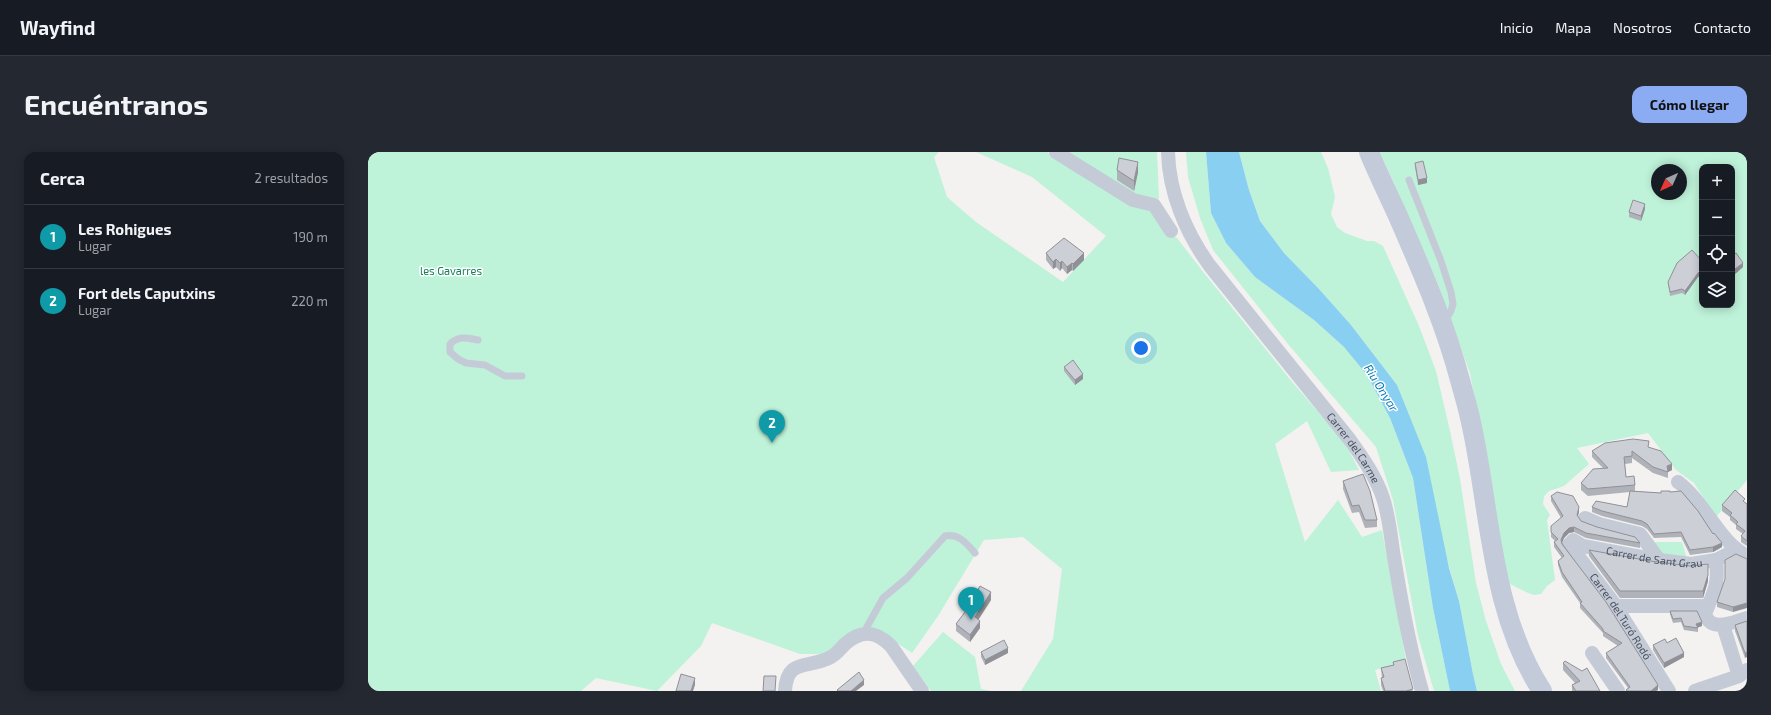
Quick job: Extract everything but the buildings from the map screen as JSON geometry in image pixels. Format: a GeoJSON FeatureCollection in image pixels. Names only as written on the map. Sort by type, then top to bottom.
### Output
{"type":"FeatureCollection","features":[{"type":"Feature","properties":{"kind":"main road"},"geometry":{"type":"LineString","coordinates":[[1369,152],[1423,274],[1443,325],[1460,378],[1472,427],[1494,561],[1504,602],[1521,653],[1542,691]]}},
{"type":"Feature","properties":{"kind":"street"},"geometry":{"type":"LineString","coordinates":[[1056,152],[1133,200],[1154,205],[1171,231]]}},
{"type":"Feature","properties":{"kind":"street","name":"Carrer del Carme"},"geometry":{"type":"LineString","coordinates":[[1168,152],[1170,176],[1175,197],[1182,216],[1197,246],[1210,266],[1350,440],[1371,472],[1383,498],[1414,664],[1422,691]]}},
{"type":"Feature","properties":{"kind":"street"},"geometry":{"type":"LineString","coordinates":[[1678,482],[1691,492],[1741,553]]}},
{"type":"Feature","properties":{"kind":"street"},"geometry":{"type":"LineString","coordinates":[[1584,518],[1599,524],[1640,534],[1659,560]]}},
{"type":"Feature","properties":{"kind":"street","name":"Carrer de Sant Grau"},"geometry":{"type":"LineString","coordinates":[[1571,542],[1588,547],[1659,560],[1691,564],[1716,560],[1741,553]]}},
{"type":"Feature","properties":{"kind":"street","name":"Carrer del Turó Rodó"},"geometry":{"type":"LineString","coordinates":[[1571,542],[1613,602],[1668,691]]}},
{"type":"Feature","properties":{"kind":"street"},"geometry":{"type":"LineString","coordinates":[[1583,561],[1588,547]]}},
{"type":"Feature","properties":{"kind":"street"},"geometry":{"type":"LineString","coordinates":[[1695,691],[1744,673],[1717,625],[1707,619],[1705,614],[1718,578],[1716,560]]}},
{"type":"Feature","properties":{"kind":"street"},"geometry":{"type":"LineString","coordinates":[[1617,606],[1708,606]]}},
{"type":"Feature","properties":{"kind":"street"},"geometry":{"type":"LineString","coordinates":[[1717,625],[1747,618]]}},
{"type":"Feature","properties":{"kind":"street"},"geometry":{"type":"LineString","coordinates":[[785,691],[788,675],[791,670],[798,666],[822,661],[830,657],[850,640],[863,634],[880,636],[885,640],[891,646],[922,691]]}},
{"type":"Feature","properties":{"kind":"street"},"geometry":{"type":"LineString","coordinates":[[1592,653],[1618,691]]}},
{"type":"Feature","properties":{"kind":"lane"},"geometry":{"type":"LineString","coordinates":[[1409,180],[1441,261],[1451,292],[1453,304],[1451,311],[1443,325]]}},
{"type":"Feature","properties":{"kind":"lane"},"geometry":{"type":"LineString","coordinates":[[478,340],[465,337],[456,338],[450,344],[450,352],[458,359],[466,363],[485,365],[505,376],[522,376]]}},
{"type":"Feature","properties":{"kind":"lane"},"geometry":{"type":"LineString","coordinates":[[863,634],[883,598],[907,578],[945,536],[951,535],[958,537],[975,553]]}},
{"type":"Feature","properties":{"kind":"green space","name":"les Gavarres"},"geometry":{"type":"Polygon","coordinates":[[[368,152],[939,152],[934,157],[947,197],[976,222],[1063,282],[1106,236],[1032,177],[976,152],[1047,152],[1153,208],[1171,234],[1177,238],[1293,383],[1345,443],[1359,470],[1331,472],[1307,421],[1275,444],[1305,542],[1338,500],[1362,537],[1382,530],[1406,661],[1375,670],[1381,691],[1021,691],[1053,639],[1062,569],[1023,537],[984,540],[938,616],[912,653],[876,629],[861,627],[826,654],[800,654],[712,623],[701,646],[657,691],[596,678],[581,691],[368,691],[368,152]]]}},
{"type":"Feature","properties":{"kind":"green space"},"geometry":{"type":"Polygon","coordinates":[[[1064,152],[1157,152],[1159,199],[1133,197],[1064,152]]]}},
{"type":"Feature","properties":{"kind":"green space"},"geometry":{"type":"Polygon","coordinates":[[[1186,152],[1206,152],[1211,213],[1226,243],[1255,277],[1314,320],[1344,347],[1367,375],[1390,418],[1413,478],[1433,608],[1450,691],[1434,691],[1418,636],[1393,500],[1376,447],[1288,344],[1213,250],[1200,218],[1188,177],[1186,152]]]}},
{"type":"Feature","properties":{"kind":"green space"},"geometry":{"type":"Polygon","coordinates":[[[1239,152],[1321,152],[1328,168],[1335,197],[1331,214],[1337,227],[1345,233],[1367,241],[1374,241],[1383,246],[1419,326],[1436,371],[1460,479],[1476,583],[1486,621],[1501,664],[1515,691],[1477,691],[1459,601],[1397,385],[1351,325],[1284,253],[1260,221],[1249,190],[1239,152]]]}},
{"type":"Feature","properties":{"kind":"green space"},"geometry":{"type":"Polygon","coordinates":[[[1380,152],[1747,152],[1747,480],[1716,517],[1694,483],[1676,470],[1648,433],[1577,448],[1589,464],[1564,486],[1549,491],[1544,496],[1543,504],[1550,515],[1547,520],[1555,580],[1547,586],[1541,594],[1534,595],[1508,583],[1470,373],[1438,284],[1380,152]]]}},
{"type":"Feature","properties":{"kind":"green space"},"geometry":{"type":"Polygon","coordinates":[[[1649,542],[1682,542],[1688,562],[1660,559],[1649,542]]]}},
{"type":"Feature","properties":{"kind":"green space"},"geometry":{"type":"Polygon","coordinates":[[[943,632],[975,657],[981,689],[991,691],[931,691],[913,666],[943,632]]]}},
{"type":"Feature","properties":{"kind":"water","name":"Riu Onyar"},"geometry":{"type":"Polygon","coordinates":[[[1206,152],[1239,152],[1249,190],[1260,221],[1284,253],[1351,325],[1397,385],[1426,457],[1449,568],[1459,601],[1477,691],[1450,691],[1433,608],[1413,478],[1390,418],[1367,375],[1344,347],[1314,320],[1255,277],[1226,243],[1211,213],[1206,152]]]}},
{"type":"Feature","properties":{"kind":"place","name":"Fort dels Caputxins"},"geometry":{"type":"Point","coordinates":[772,443]}},
{"type":"Feature","properties":{"kind":"place","name":"Les Rohigues"},"geometry":{"type":"Point","coordinates":[971,620]}}]}
